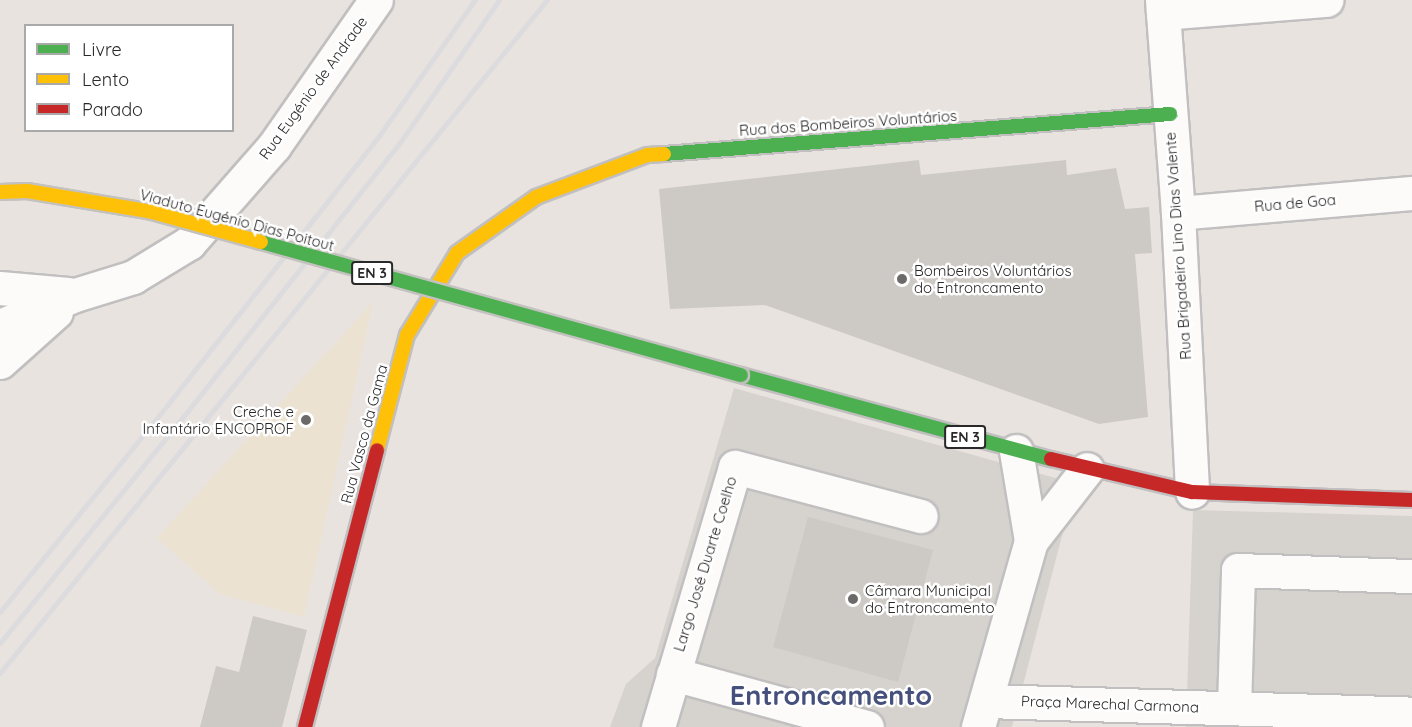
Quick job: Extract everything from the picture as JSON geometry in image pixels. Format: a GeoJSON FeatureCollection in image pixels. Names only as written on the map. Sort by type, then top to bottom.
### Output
{"type":"FeatureCollection","features":[{"type":"Feature","properties":{"kind":"main road","name":"Rua dos Bombeiros Voluntários"},"geometry":{"type":"LineString","coordinates":[[536,197],[647,155],[1170,114]]}},
{"type":"Feature","properties":{"kind":"main road","name":"Viaduto Eugénio Dias Poitout"},"geometry":{"type":"LineString","coordinates":[[0,192],[27,190],[152,212],[1016,451]]}},
{"type":"Feature","properties":{"kind":"main road","name":"Rua Vasco da Gama"},"geometry":{"type":"LineString","coordinates":[[305,727],[407,335],[457,253],[536,197]]}},
{"type":"Feature","properties":{"kind":"main road","name":"EN 3"},"geometry":{"type":"LineString","coordinates":[[1016,451],[1087,470],[1192,492],[1412,500]]}},
{"type":"Feature","properties":{"kind":"street","name":"Rua Eugénio de Andrade"},"geometry":{"type":"LineString","coordinates":[[0,326],[75,295],[132,277],[189,243],[274,146],[376,0]]}},
{"type":"Feature","properties":{"kind":"street"},"geometry":{"type":"LineString","coordinates":[[1163,7],[1326,0]]}},
{"type":"Feature","properties":{"kind":"street","name":"Rua Brigadeiro Lino Dias Valente"},"geometry":{"type":"LineString","coordinates":[[1163,7],[1178,213],[1192,492]]}},
{"type":"Feature","properties":{"kind":"street","name":"Rua de Goa"},"geometry":{"type":"LineString","coordinates":[[1178,213],[1412,193]]}},
{"type":"Feature","properties":{"kind":"street","name":"Rua Eugénio de Andrade"},"geometry":{"type":"LineString","coordinates":[[0,288],[75,295]]}},
{"type":"Feature","properties":{"kind":"street","name":"Rua Eugénio de Andrade"},"geometry":{"type":"LineString","coordinates":[[0,362],[75,295]]}},
{"type":"Feature","properties":{"kind":"street"},"geometry":{"type":"LineString","coordinates":[[1016,451],[1031,541]]}},
{"type":"Feature","properties":{"kind":"street","name":"Largo José Duarte Coelho"},"geometry":{"type":"LineString","coordinates":[[658,727],[735,467],[921,516]]}},
{"type":"Feature","properties":{"kind":"street"},"geometry":{"type":"LineString","coordinates":[[982,714],[1031,541],[1087,470]]}},
{"type":"Feature","properties":{"kind":"street"},"geometry":{"type":"LineString","coordinates":[[1234,708],[1239,570],[1412,576]]}},
{"type":"Feature","properties":{"kind":"street"},"geometry":{"type":"LineString","coordinates":[[673,674],[867,727]]}},
{"type":"Feature","properties":{"kind":"street","name":"Praça Marechal Carmona"},"geometry":{"type":"LineString","coordinates":[[982,714],[1234,708],[1363,720],[1412,714]]}},
{"type":"Feature","properties":{"kind":"shaded area","name":"Creche e Infantário ENCOPROF"},"geometry":{"type":"Polygon","coordinates":[[[373,302],[304,617],[220,594],[157,538],[373,302]]]}},
{"type":"Feature","properties":{"kind":"shaded area"},"geometry":{"type":"Polygon","coordinates":[[[734,388],[1066,481],[1063,532],[1012,727],[610,727],[626,684],[655,658],[734,388]]]}},
{"type":"Feature","properties":{"kind":"shaded area"},"geometry":{"type":"Polygon","coordinates":[[[1193,510],[1412,516],[1412,727],[1186,727],[1193,510]]]}},
{"type":"Feature","properties":{"kind":"building","name":"Bombeiros Voluntários do Entroncamento"},"geometry":{"type":"Polygon","coordinates":[[[919,160],[921,175],[1066,160],[1067,175],[1116,168],[1125,209],[1149,207],[1152,253],[1135,254],[1148,417],[1099,424],[765,305],[670,309],[659,189],[919,160]]]}},
{"type":"Feature","properties":{"kind":"building","name":"Câmara Municipal do Entroncamento"},"geometry":{"type":"Polygon","coordinates":[[[808,517],[933,550],[898,682],[773,647],[808,517]]]}},
{"type":"Feature","properties":{"kind":"building"},"geometry":{"type":"Polygon","coordinates":[[[253,616],[307,630],[282,727],[200,727],[216,666],[239,672],[253,616]]]}},
{"type":"Feature","properties":{"kind":"railway"},"geometry":{"type":"LineString","coordinates":[[0,612],[169,403],[379,136],[475,0]]}},
{"type":"Feature","properties":{"kind":"railway"},"geometry":{"type":"LineString","coordinates":[[0,643],[184,416],[399,144],[499,0]]}},
{"type":"Feature","properties":{"kind":"railway"},"geometry":{"type":"LineString","coordinates":[[0,673],[547,0]]}},
{"type":"Feature","properties":{"kind":"traffic: fast"},"geometry":{"type":"LineString","coordinates":[[664,154],[1170,114]]}},
{"type":"Feature","properties":{"kind":"traffic: fast"},"geometry":{"type":"LineString","coordinates":[[261,242],[741,375]]}},
{"type":"Feature","properties":{"kind":"traffic: fast"},"geometry":{"type":"LineString","coordinates":[[741,375],[1051,459]]}},
{"type":"Feature","properties":{"kind":"traffic: slow"},"geometry":{"type":"LineString","coordinates":[[377,450],[407,335],[457,253],[536,197],[647,155],[664,154]]}},
{"type":"Feature","properties":{"kind":"traffic: slow"},"geometry":{"type":"LineString","coordinates":[[0,192],[27,191],[152,212],[261,242]]}},
{"type":"Feature","properties":{"kind":"traffic: jam"},"geometry":{"type":"LineString","coordinates":[[305,727],[377,450]]}},
{"type":"Feature","properties":{"kind":"traffic: jam"},"geometry":{"type":"LineString","coordinates":[[1051,459],[1192,492],[1412,500]]}},
{"type":"Feature","properties":{"kind":"place","name":"Bombeiros Voluntários do Entroncamento"},"geometry":{"type":"Point","coordinates":[902,279]}},
{"type":"Feature","properties":{"kind":"place","name":"Creche e Infantário ENCOPROF"},"geometry":{"type":"Point","coordinates":[306,420]}},
{"type":"Feature","properties":{"kind":"place","name":"Câmara Municipal do Entroncamento"},"geometry":{"type":"Point","coordinates":[853,599]}},
{"type":"Feature","properties":{"kind":"district","name":"Entroncamento"},"geometry":{"type":"Point","coordinates":[831,696]}}]}
